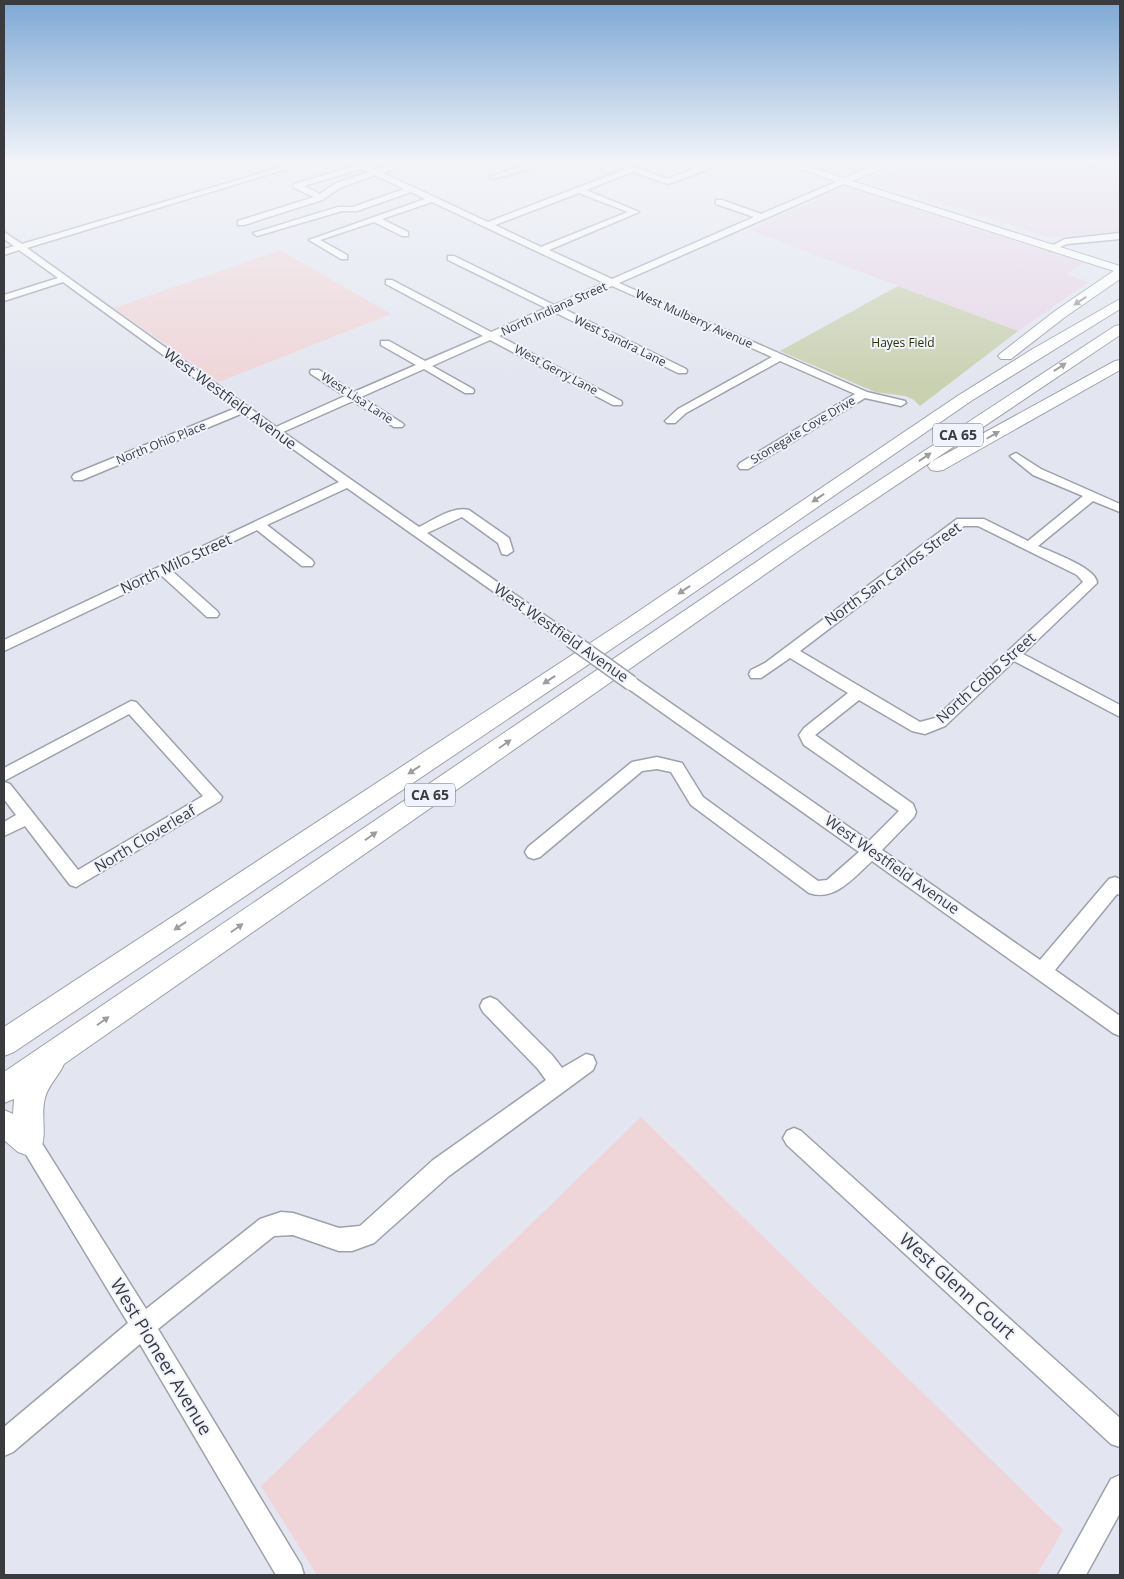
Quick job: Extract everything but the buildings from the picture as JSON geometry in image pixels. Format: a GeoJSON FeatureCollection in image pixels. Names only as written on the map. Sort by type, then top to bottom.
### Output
{"type":"FeatureCollection","features":[{"type":"Feature","properties":{"kind":"highway"},"geometry":{"type":"LineString","coordinates":[[859,471],[881,450],[962,391],[1032,335],[1120,272]]}},
{"type":"Feature","properties":{"kind":"highway","name":"CA 65"},"geometry":{"type":"LineString","coordinates":[[4,1043],[634,624],[1012,368],[1120,303]]}},
{"type":"Feature","properties":{"kind":"highway","name":"CA 65"},"geometry":{"type":"LineString","coordinates":[[4,1089],[797,543],[1120,329]]}},
{"type":"Feature","properties":{"kind":"highway"},"geometry":{"type":"LineString","coordinates":[[797,543],[1120,364]]}},
{"type":"Feature","properties":{"kind":"highway"},"geometry":{"type":"LineString","coordinates":[[4,1027],[38,1020]]}},
{"type":"Feature","properties":{"kind":"highway"},"geometry":{"type":"LineString","coordinates":[[30,1141],[31,1130],[28,1110],[30,1096],[45,1069],[63,1048]]}},
{"type":"Feature","properties":{"kind":"highway"},"geometry":{"type":"LineString","coordinates":[[4,1125],[16,1130],[30,1141]]}},
{"type":"Feature","properties":{"kind":"main road"},"geometry":{"type":"LineString","coordinates":[[1022,237],[1120,264]]}},
{"type":"Feature","properties":{"kind":"main road"},"geometry":{"type":"LineString","coordinates":[[1035,237],[1120,272]]}},
{"type":"Feature","properties":{"kind":"street","name":"West Westfield Avenue"},"geometry":{"type":"LineString","coordinates":[[6,237],[275,431],[1120,1027]]}},
{"type":"Feature","properties":{"kind":"street"},"geometry":{"type":"LineString","coordinates":[[4,252],[55,237]]}},
{"type":"Feature","properties":{"kind":"street"},"geometry":{"type":"LineString","coordinates":[[302,237],[315,239],[344,257]]}},
{"type":"Feature","properties":{"kind":"street"},"geometry":{"type":"LineString","coordinates":[[315,239],[322,237]]}},
{"type":"Feature","properties":{"kind":"street","name":"West Mulberry Avenue"},"geometry":{"type":"LineString","coordinates":[[513,237],[612,283],[863,394],[901,403]]}},
{"type":"Feature","properties":{"kind":"street"},"geometry":{"type":"LineString","coordinates":[[541,250],[574,237]]}},
{"type":"Feature","properties":{"kind":"street","name":"North Indiana Street"},"geometry":{"type":"LineString","coordinates":[[275,431],[717,237]]}},
{"type":"Feature","properties":{"kind":"street"},"geometry":{"type":"LineString","coordinates":[[1055,246],[1116,237]]}},
{"type":"Feature","properties":{"kind":"street","name":"West Sandra Lane"},"geometry":{"type":"LineString","coordinates":[[451,258],[682,371]]}},
{"type":"Feature","properties":{"kind":"street"},"geometry":{"type":"LineString","coordinates":[[4,298],[64,279]]}},
{"type":"Feature","properties":{"kind":"street","name":"West Gerry Lane"},"geometry":{"type":"LineString","coordinates":[[389,282],[617,402]]}},
{"type":"Feature","properties":{"kind":"street"},"geometry":{"type":"LineString","coordinates":[[385,343],[470,391]]}},
{"type":"Feature","properties":{"kind":"street"},"geometry":{"type":"LineString","coordinates":[[671,421],[682,411],[780,358]]}},
{"type":"Feature","properties":{"kind":"street","name":"West Lisa Lane"},"geometry":{"type":"LineString","coordinates":[[315,372],[398,425]]}},
{"type":"Feature","properties":{"kind":"street","name":"Stonegate Cove Drive"},"geometry":{"type":"LineString","coordinates":[[744,466],[863,394]]}},
{"type":"Feature","properties":{"kind":"street","name":"North Ohio Place"},"geometry":{"type":"LineString","coordinates":[[78,477],[244,409]]}},
{"type":"Feature","properties":{"kind":"street"},"geometry":{"type":"LineString","coordinates":[[1016,456],[1037,472],[1120,508]]}},
{"type":"Feature","properties":{"kind":"street","name":"North Milo Street"},"geometry":{"type":"LineString","coordinates":[[4,646],[339,486],[350,484]]}},
{"type":"Feature","properties":{"kind":"street"},"geometry":{"type":"LineString","coordinates":[[1029,547],[1091,496]]}},
{"type":"Feature","properties":{"kind":"street"},"geometry":{"type":"LineString","coordinates":[[418,532],[455,514],[465,513],[504,541],[507,551]]}},
{"type":"Feature","properties":{"kind":"street","name":"North San Carlos Street"},"geometry":{"type":"LineString","coordinates":[[756,674],[961,522],[980,522],[1029,547]]}},
{"type":"Feature","properties":{"kind":"street"},"geometry":{"type":"LineString","coordinates":[[259,525],[306,563]]}},
{"type":"Feature","properties":{"kind":"street","name":"North Cobb Street"},"geometry":{"type":"LineString","coordinates":[[858,693],[906,722],[925,728],[940,722],[1086,588],[1090,579],[1082,572],[1029,547]]}},
{"type":"Feature","properties":{"kind":"street"},"geometry":{"type":"LineString","coordinates":[[164,571],[212,614]]}},
{"type":"Feature","properties":{"kind":"street"},"geometry":{"type":"LineString","coordinates":[[534,852],[638,766],[657,763],[676,767],[697,801],[815,888],[831,887],[872,851],[878,842],[908,812],[907,808],[810,741],[807,735],[809,732],[858,693],[789,651]]}},
{"type":"Feature","properties":{"kind":"street"},"geometry":{"type":"LineString","coordinates":[[1012,654],[1120,712]]}},
{"type":"Feature","properties":{"kind":"street","name":"North Cloverleaf"},"geometry":{"type":"LineString","coordinates":[[4,775],[131,706],[214,797],[76,880],[27,817]]}},
{"type":"Feature","properties":{"kind":"street"},"geometry":{"type":"LineString","coordinates":[[4,788],[27,817],[4,830]]}},
{"type":"Feature","properties":{"kind":"street"},"geometry":{"type":"LineString","coordinates":[[1042,972],[1117,886]]}},
{"type":"Feature","properties":{"kind":"street"},"geometry":{"type":"LineString","coordinates":[[490,1006],[545,1062],[560,1082]]}},
{"type":"Feature","properties":{"kind":"street"},"geometry":{"type":"LineString","coordinates":[[4,1444],[143,1326],[268,1227],[278,1222],[291,1222],[326,1237],[340,1240],[353,1241],[366,1235],[441,1168],[586,1063]]}},
{"type":"Feature","properties":{"kind":"street","name":"West Glenn Court"},"geometry":{"type":"LineString","coordinates":[[794,1138],[1120,1435]]}},
{"type":"Feature","properties":{"kind":"street","name":"West Pioneer Avenue"},"geometry":{"type":"LineString","coordinates":[[30,1141],[291,1575]]}},
{"type":"Feature","properties":{"kind":"street"},"geometry":{"type":"LineString","coordinates":[[1072,1575],[1120,1488]]}},
{"type":"Feature","properties":{"kind":"shaded area"},"geometry":{"type":"Polygon","coordinates":[[[767,237],[1002,237],[1083,263],[1067,274],[1089,282],[1018,331],[767,237]]]}},
{"type":"Feature","properties":{"kind":"shaded area"},"geometry":{"type":"Polygon","coordinates":[[[280,250],[391,314],[219,382],[114,308],[280,250]]]}},
{"type":"Feature","properties":{"kind":"shaded area"},"geometry":{"type":"Polygon","coordinates":[[[641,1117],[1063,1530],[1037,1575],[317,1575],[261,1486],[641,1117]]]}},
{"type":"Feature","properties":{"kind":"green space","name":"Hayes Field"},"geometry":{"type":"Polygon","coordinates":[[[898,286],[1018,331],[920,406],[914,400],[905,396],[875,392],[780,351],[898,286]]]}}]}
